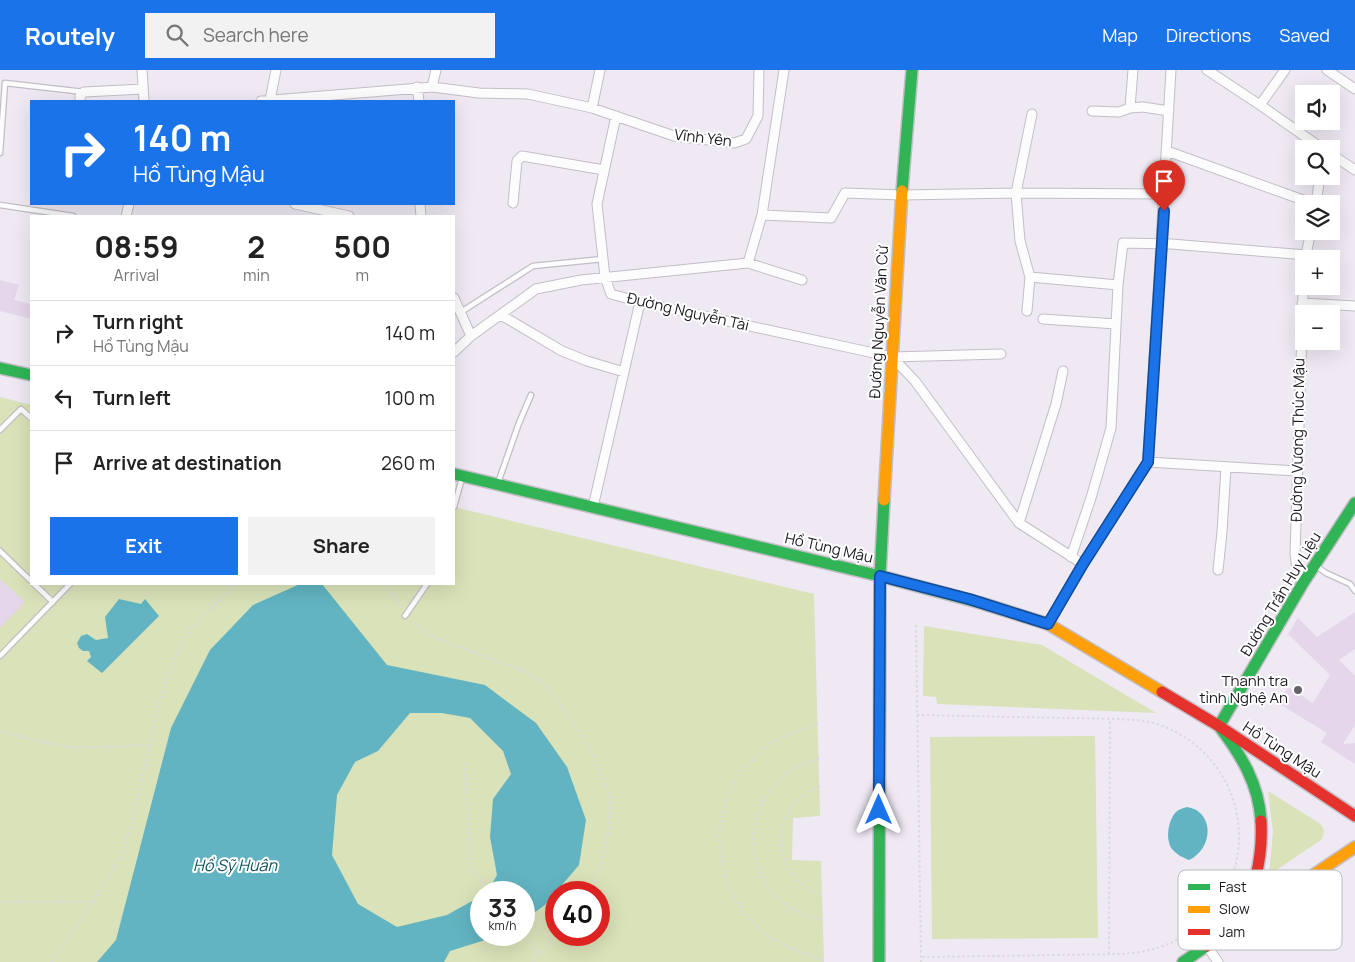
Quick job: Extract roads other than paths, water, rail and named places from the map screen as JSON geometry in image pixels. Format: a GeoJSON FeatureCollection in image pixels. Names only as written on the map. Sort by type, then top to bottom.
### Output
{"type":"FeatureCollection","features":[{"type":"Feature","properties":{"kind":"main road","name":"Đường Nguyễn Văn Cừ"},"geometry":{"type":"LineString","coordinates":[[879,962],[880,576],[902,195],[912,70]]}},
{"type":"Feature","properties":{"kind":"main road"},"geometry":{"type":"LineString","coordinates":[[0,368],[30,375]]}},
{"type":"Feature","properties":{"kind":"main road","name":"Hồ Tùng Mậu"},"geometry":{"type":"LineString","coordinates":[[458,475],[880,576],[969,599],[1048,624],[1219,726],[1355,816]]}},
{"type":"Feature","properties":{"kind":"main road","name":"Đường Trần Huy Liệu"},"geometry":{"type":"LineString","coordinates":[[1219,726],[1303,583],[1355,503]]}},
{"type":"Feature","properties":{"kind":"main road"},"geometry":{"type":"LineString","coordinates":[[1219,726],[1238,751],[1255,786],[1261,814],[1262,843],[1258,870]]}},
{"type":"Feature","properties":{"kind":"main road"},"geometry":{"type":"LineString","coordinates":[[1321,870],[1355,847]]}},
{"type":"Feature","properties":{"kind":"main road"},"geometry":{"type":"LineString","coordinates":[[1183,962],[1201,950]]}},
{"type":"Feature","properties":{"kind":"street"},"geometry":{"type":"LineString","coordinates":[[142,70],[144,100]]}},
{"type":"Feature","properties":{"kind":"street"},"geometry":{"type":"LineString","coordinates":[[265,100],[276,70]]}},
{"type":"Feature","properties":{"kind":"street"},"geometry":{"type":"LineString","coordinates":[[432,87],[436,70]]}},
{"type":"Feature","properties":{"kind":"street"},"geometry":{"type":"LineString","coordinates":[[592,108],[600,70]]}},
{"type":"Feature","properties":{"kind":"street","name":"Vĩnh Yên"},"geometry":{"type":"LineString","coordinates":[[265,100],[417,87],[479,93],[528,94],[592,108],[674,136],[734,144],[746,139],[758,116],[759,70]]}},
{"type":"Feature","properties":{"kind":"street"},"geometry":{"type":"LineString","coordinates":[[748,263],[762,215],[784,70]]}},
{"type":"Feature","properties":{"kind":"street"},"geometry":{"type":"LineString","coordinates":[[1130,108],[1133,70]]}},
{"type":"Feature","properties":{"kind":"street"},"geometry":{"type":"LineString","coordinates":[[1048,624],[1083,564],[1148,462],[1171,70]]}},
{"type":"Feature","properties":{"kind":"street"},"geometry":{"type":"LineString","coordinates":[[1207,70],[1310,140]]}},
{"type":"Feature","properties":{"kind":"street"},"geometry":{"type":"LineString","coordinates":[[1260,105],[1285,70]]}},
{"type":"Feature","properties":{"kind":"street"},"geometry":{"type":"LineString","coordinates":[[1327,70],[1355,89]]}},
{"type":"Feature","properties":{"kind":"street"},"geometry":{"type":"LineString","coordinates":[[417,87],[419,100]]}},
{"type":"Feature","properties":{"kind":"street"},"geometry":{"type":"LineString","coordinates":[[80,100],[80,96],[84,92],[143,89]]}},
{"type":"Feature","properties":{"kind":"street"},"geometry":{"type":"LineString","coordinates":[[1092,111],[1119,112],[1130,108],[1143,107],[1169,111]]}},
{"type":"Feature","properties":{"kind":"street"},"geometry":{"type":"LineString","coordinates":[[1027,311],[1030,277],[1020,241],[1016,193],[1032,114]]}},
{"type":"Feature","properties":{"kind":"street"},"geometry":{"type":"LineString","coordinates":[[605,277],[597,204],[616,116]]}},
{"type":"Feature","properties":{"kind":"street"},"geometry":{"type":"LineString","coordinates":[[1167,152],[1295,197]]}},
{"type":"Feature","properties":{"kind":"street"},"geometry":{"type":"LineString","coordinates":[[513,203],[517,161],[522,156],[604,170]]}},
{"type":"Feature","properties":{"kind":"street"},"geometry":{"type":"LineString","coordinates":[[1340,160],[1355,170]]}},
{"type":"Feature","properties":{"kind":"street"},"geometry":{"type":"LineString","coordinates":[[762,215],[831,218],[845,193],[902,195],[1016,193],[1165,194]]}},
{"type":"Feature","properties":{"kind":"street"},"geometry":{"type":"LineString","coordinates":[[300,205],[344,215]]}},
{"type":"Feature","properties":{"kind":"street"},"geometry":{"type":"LineString","coordinates":[[1071,557],[1091,498],[1111,428],[1118,285],[1123,243],[1161,244],[1295,256]]}},
{"type":"Feature","properties":{"kind":"street"},"geometry":{"type":"LineString","coordinates":[[455,351],[471,336],[536,289],[605,277],[748,263],[802,280]]}},
{"type":"Feature","properties":{"kind":"street","name":"Đường Nguyễn Tài"},"geometry":{"type":"LineString","coordinates":[[605,277],[612,294],[640,302],[892,357],[1001,354]]}},
{"type":"Feature","properties":{"kind":"street"},"geometry":{"type":"LineString","coordinates":[[1030,277],[1118,285]]}},
{"type":"Feature","properties":{"kind":"street","name":"Đường Vương Thúc Mậu"},"geometry":{"type":"LineString","coordinates":[[1302,295],[1296,554],[1297,568],[1303,583]]}},
{"type":"Feature","properties":{"kind":"street"},"geometry":{"type":"LineString","coordinates":[[455,300],[471,336]]}},
{"type":"Feature","properties":{"kind":"street"},"geometry":{"type":"LineString","coordinates":[[593,507],[640,302]]}},
{"type":"Feature","properties":{"kind":"street"},"geometry":{"type":"LineString","coordinates":[[1302,303],[1355,306]]}},
{"type":"Feature","properties":{"kind":"street"},"geometry":{"type":"LineString","coordinates":[[501,315],[562,351],[624,372]]}},
{"type":"Feature","properties":{"kind":"street"},"geometry":{"type":"LineString","coordinates":[[1043,319],[1116,324]]}},
{"type":"Feature","properties":{"kind":"street"},"geometry":{"type":"LineString","coordinates":[[892,357],[915,381],[1019,523],[1083,564]]}},
{"type":"Feature","properties":{"kind":"street"},"geometry":{"type":"LineString","coordinates":[[1019,523],[1056,404],[1062,371]]}},
{"type":"Feature","properties":{"kind":"street"},"geometry":{"type":"LineString","coordinates":[[1148,462],[1297,471]]}},
{"type":"Feature","properties":{"kind":"street"},"geometry":{"type":"LineString","coordinates":[[1218,570],[1226,467]]}},
{"type":"Feature","properties":{"kind":"street"},"geometry":{"type":"LineString","coordinates":[[1210,950],[1218,962]]}},
{"type":"Feature","properties":{"kind":"lane"},"geometry":{"type":"LineString","coordinates":[[0,153],[5,83],[84,92]]}},
{"type":"Feature","properties":{"kind":"lane"},"geometry":{"type":"LineString","coordinates":[[0,205],[66,215]]}},
{"type":"Feature","properties":{"kind":"lane"},"geometry":{"type":"LineString","coordinates":[[460,312],[534,266],[603,259]]}},
{"type":"Feature","properties":{"kind":"lane"},"geometry":{"type":"LineString","coordinates":[[498,485],[519,423],[531,395]]}},
{"type":"Feature","properties":{"kind":"lane"},"geometry":{"type":"LineString","coordinates":[[0,430],[20,409],[30,417]]}},
{"type":"Feature","properties":{"kind":"lane"},"geometry":{"type":"LineString","coordinates":[[455,499],[458,475]]}},
{"type":"Feature","properties":{"kind":"lane"},"geometry":{"type":"LineString","coordinates":[[0,551],[30,580]]}},
{"type":"Feature","properties":{"kind":"lane"},"geometry":{"type":"LineString","coordinates":[[1315,565],[1326,573],[1350,584],[1355,590]]}},
{"type":"Feature","properties":{"kind":"lane"},"geometry":{"type":"LineString","coordinates":[[1350,584],[1355,580]]}},
{"type":"Feature","properties":{"kind":"lane"},"geometry":{"type":"LineString","coordinates":[[35,585],[53,602]]}},
{"type":"Feature","properties":{"kind":"lane"},"geometry":{"type":"LineString","coordinates":[[0,656],[69,585]]}},
{"type":"Feature","properties":{"kind":"lane"},"geometry":{"type":"LineString","coordinates":[[405,616],[426,585]]}},
{"type":"Feature","properties":{"kind":"water","name":"Hồ Sỹ Huân"},"geometry":{"type":"Polygon","coordinates":[[[298,585],[323,585],[387,665],[485,685],[536,723],[567,767],[586,820],[579,865],[565,881],[545,881],[545,905],[535,912],[535,881],[494,881],[497,875],[490,837],[493,799],[511,774],[503,751],[470,718],[442,713],[410,713],[378,751],[355,762],[337,795],[332,855],[358,904],[397,927],[447,915],[470,902],[470,945],[450,951],[444,962],[97,962],[116,940],[171,728],[210,650],[253,605],[298,585]]]}},
{"type":"Feature","properties":{"kind":"water"},"geometry":{"type":"Polygon","coordinates":[[[119,599],[141,604],[145,599],[159,616],[102,673],[87,661],[91,657],[89,651],[83,651],[77,643],[81,636],[87,634],[96,640],[108,638],[105,617],[119,599]]]}},
{"type":"Feature","properties":{"kind":"water"},"geometry":{"type":"Polygon","coordinates":[[[1187,807],[1199,812],[1207,824],[1208,831],[1204,845],[1189,860],[1172,849],[1168,835],[1169,825],[1173,816],[1179,810],[1187,807]]]}},
{"type":"Feature","properties":{"kind":"place","name":"Thanh tra tỉnh Nghệ An"},"geometry":{"type":"Point","coordinates":[1298,690]}}]}
